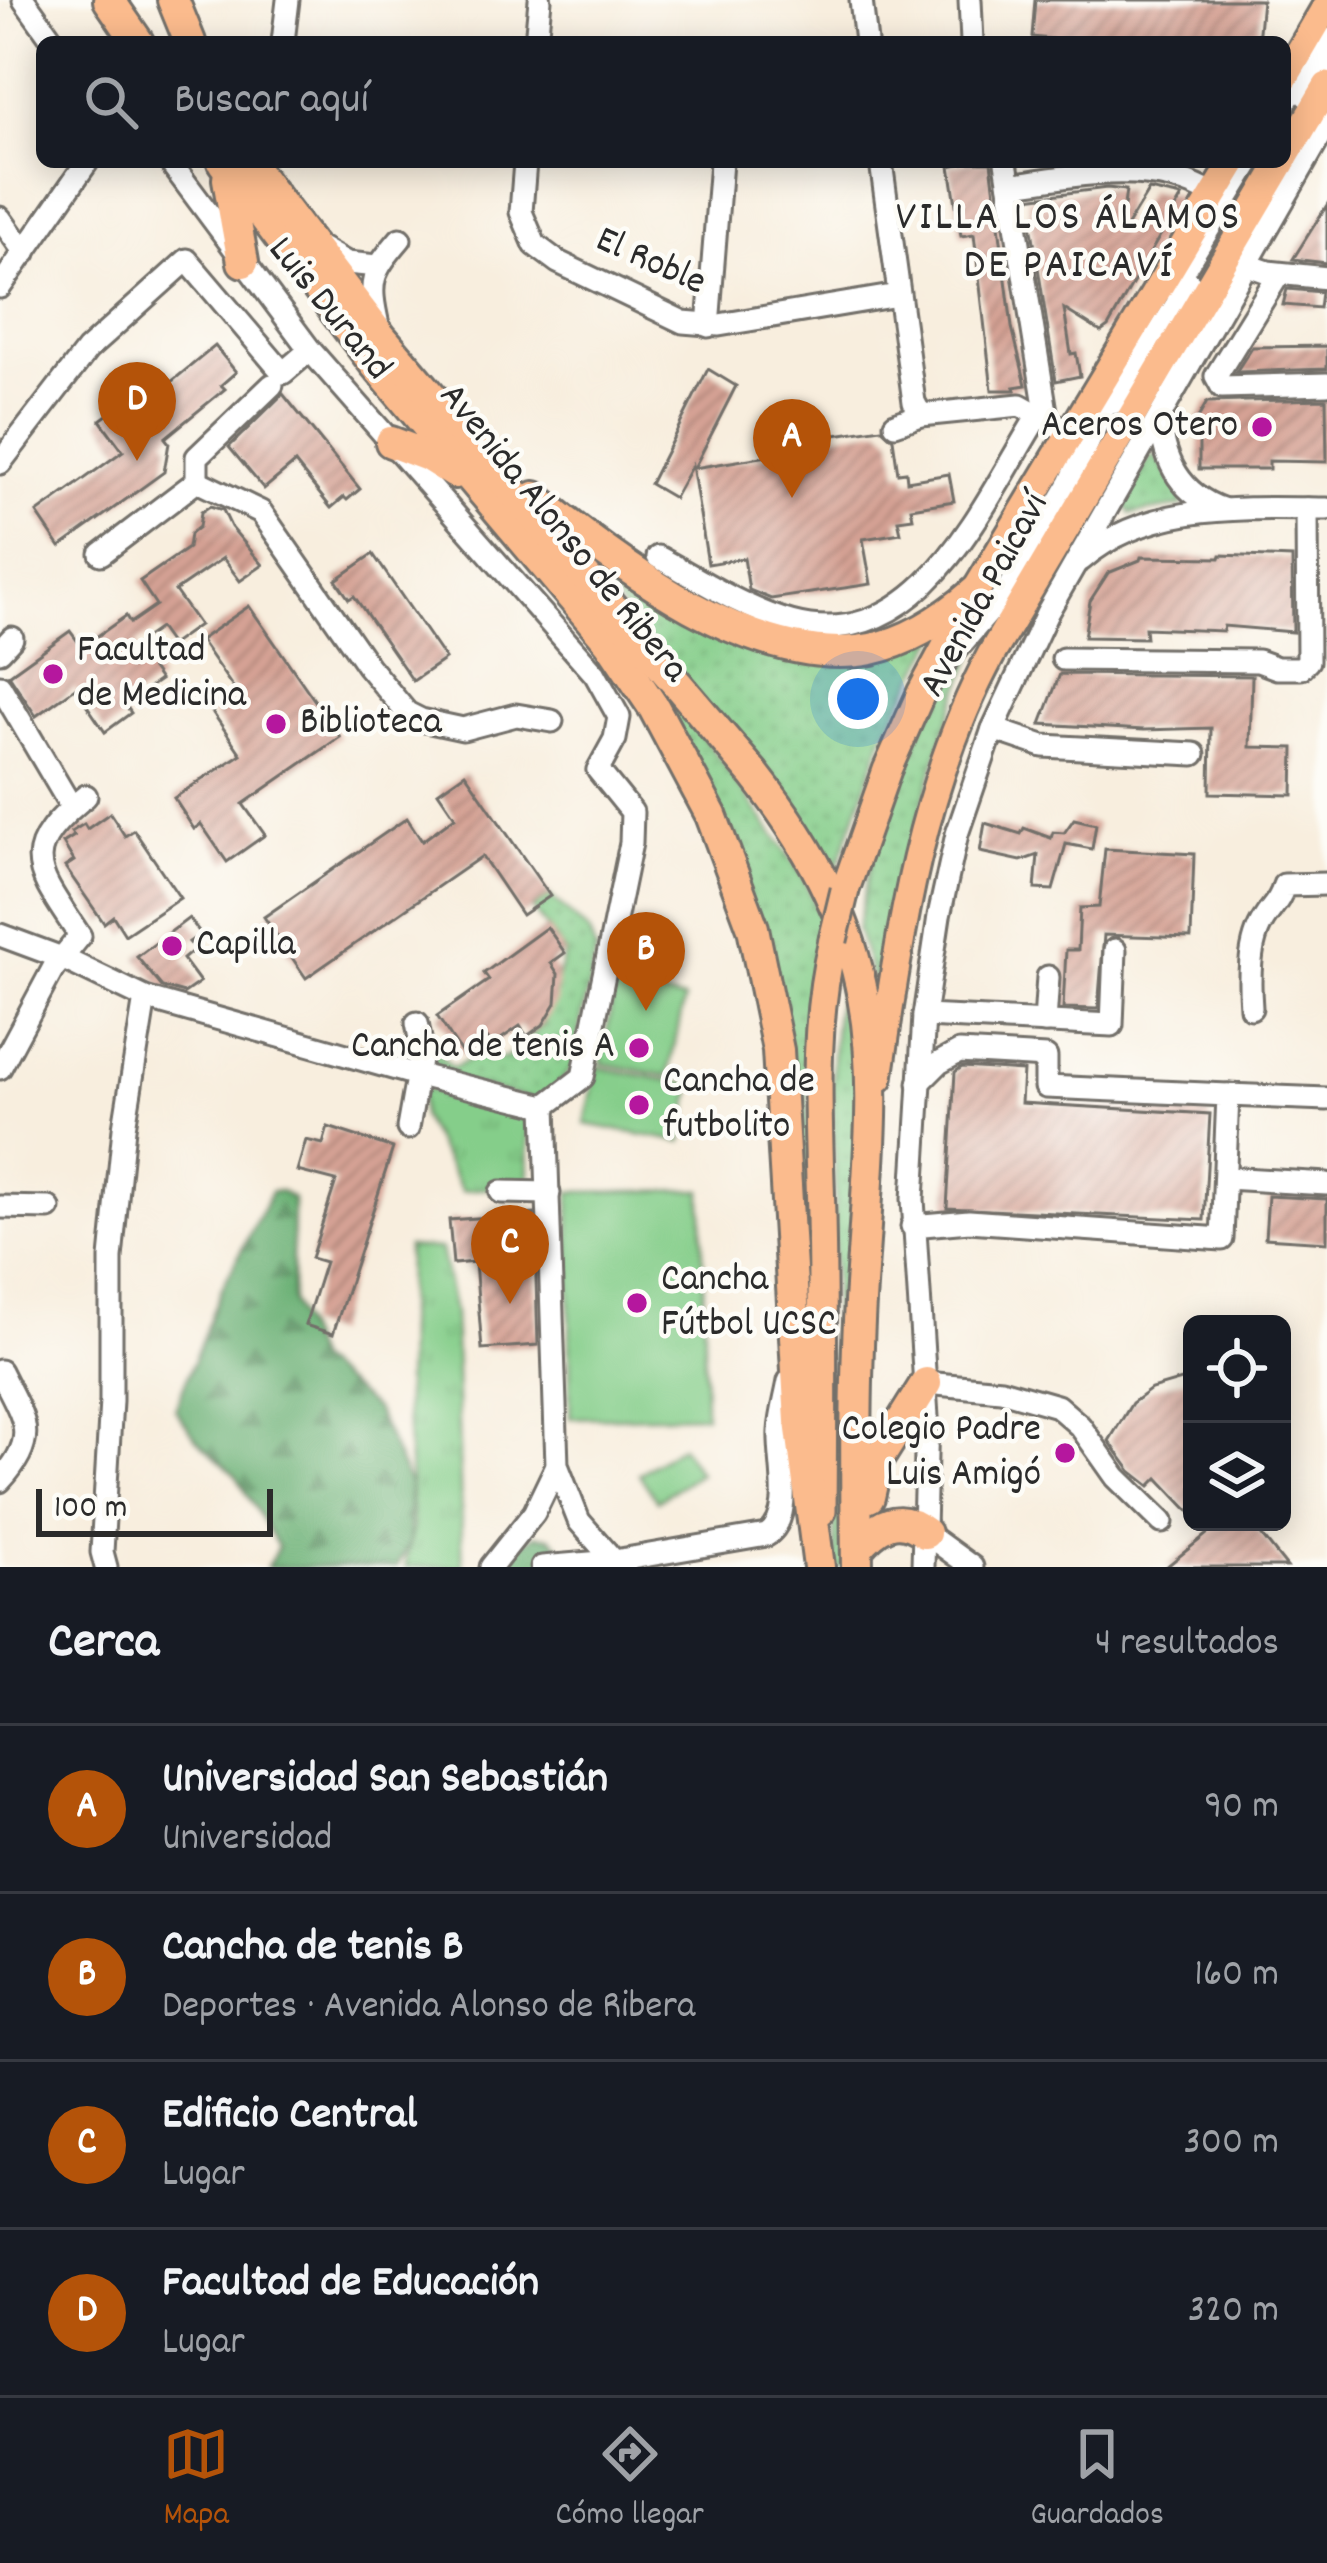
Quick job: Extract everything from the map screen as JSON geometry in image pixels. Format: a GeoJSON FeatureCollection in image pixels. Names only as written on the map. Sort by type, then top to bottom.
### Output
{"type":"FeatureCollection","features":[{"type":"Feature","properties":{"kind":"highway"},"geometry":{"type":"LineString","coordinates":[[109,0],[134,36]]}},
{"type":"Feature","properties":{"kind":"highway"},"geometry":{"type":"LineString","coordinates":[[134,0],[160,36]]}},
{"type":"Feature","properties":{"kind":"highway"},"geometry":{"type":"LineString","coordinates":[[173,0],[188,36]]}},
{"type":"Feature","properties":{"kind":"highway"},"geometry":{"type":"LineString","coordinates":[[223,168],[243,262]]}},
{"type":"Feature","properties":{"kind":"highway","name":"Avenida Alonso de Ribera"},"geometry":{"type":"LineString","coordinates":[[226,168],[347,330],[609,641],[643,689],[695,782],[740,889],[763,969],[778,1050],[803,1460],[820,1567]]}},
{"type":"Feature","properties":{"kind":"highway","name":"Avenida Alonso de Ribera"},"geometry":{"type":"LineString","coordinates":[[252,168],[381,337],[754,774],[806,846],[833,897],[862,983],[872,1042],[874,1112],[858,1342],[857,1558]]}},
{"type":"Feature","properties":{"kind":"highway"},"geometry":{"type":"LineString","coordinates":[[391,442],[426,467],[486,496]]}},
{"type":"Feature","properties":{"kind":"highway"},"geometry":{"type":"LineString","coordinates":[[471,442],[565,521],[640,575],[704,611],[786,644],[841,652],[888,645],[942,618],[975,592]]}},
{"type":"Feature","properties":{"kind":"highway"},"geometry":{"type":"LineString","coordinates":[[857,1558],[877,1461],[926,1383]]}},
{"type":"Feature","properties":{"kind":"highway"},"geometry":{"type":"LineString","coordinates":[[857,1558],[886,1523],[908,1522],[925,1533]]}},
{"type":"Feature","properties":{"kind":"main road"},"geometry":{"type":"LineString","coordinates":[[1291,67],[1327,5]]}},
{"type":"Feature","properties":{"kind":"main road","name":"Avenida Paicaví"},"geometry":{"type":"LineString","coordinates":[[1291,148],[1327,86]]}},
{"type":"Feature","properties":{"kind":"main road","name":"Avenida Paicaví"},"geometry":{"type":"LineString","coordinates":[[820,1567],[824,1358],[818,1043],[821,993],[845,890],[887,770],[922,691],[975,592],[1075,435],[1231,168]]}},
{"type":"Feature","properties":{"kind":"main road","name":"Avenida Paicaví"},"geometry":{"type":"LineString","coordinates":[[874,1112],[905,910],[940,773],[979,677],[1071,522],[1075,435],[1278,168]]}},
{"type":"Feature","properties":{"kind":"street"},"geometry":{"type":"LineString","coordinates":[[24,0],[50,36]]}},
{"type":"Feature","properties":{"kind":"street"},"geometry":{"type":"LineString","coordinates":[[284,36],[288,0]]}},
{"type":"Feature","properties":{"kind":"street"},"geometry":{"type":"LineString","coordinates":[[537,36],[540,0]]}},
{"type":"Feature","properties":{"kind":"street"},"geometry":{"type":"LineString","coordinates":[[861,0],[865,36]]}},
{"type":"Feature","properties":{"kind":"street"},"geometry":{"type":"LineString","coordinates":[[970,0],[972,36]]}},
{"type":"Feature","properties":{"kind":"street"},"geometry":{"type":"LineString","coordinates":[[1291,95],[1327,39]]}},
{"type":"Feature","properties":{"kind":"street"},"geometry":{"type":"LineString","coordinates":[[1291,123],[1327,62]]}},
{"type":"Feature","properties":{"kind":"street","name":"Avenida Paicaví"},"geometry":{"type":"LineString","coordinates":[[923,1567],[926,1383],[912,1226],[924,1016],[947,875],[993,729],[1030,646],[1327,124]]}},
{"type":"Feature","properties":{"kind":"street"},"geometry":{"type":"LineString","coordinates":[[0,287],[83,168]]}},
{"type":"Feature","properties":{"kind":"street","name":"Luis Durand"},"geometry":{"type":"LineString","coordinates":[[174,168],[310,350],[391,442]]}},
{"type":"Feature","properties":{"kind":"street","name":"El Roble"},"geometry":{"type":"LineString","coordinates":[[525,168],[523,224],[543,254],[682,322],[708,326],[898,296]]}},
{"type":"Feature","properties":{"kind":"street"},"geometry":{"type":"LineString","coordinates":[[708,326],[721,168]]}},
{"type":"Feature","properties":{"kind":"street"},"geometry":{"type":"LineString","coordinates":[[882,168],[914,402],[927,416]]}},
{"type":"Feature","properties":{"kind":"street"},"geometry":{"type":"LineString","coordinates":[[1075,435],[1106,400],[1246,168]]}},
{"type":"Feature","properties":{"kind":"street"},"geometry":{"type":"LineString","coordinates":[[658,557],[792,622],[831,627],[884,615],[924,585],[1075,435],[1113,404],[1264,168]]}},
{"type":"Feature","properties":{"kind":"street"},"geometry":{"type":"LineString","coordinates":[[922,691],[1006,592],[1064,495],[1075,435],[1008,173],[1099,172],[1174,178],[1215,196]]}},
{"type":"Feature","properties":{"kind":"street"},"geometry":{"type":"LineString","coordinates":[[0,218],[25,253]]}},
{"type":"Feature","properties":{"kind":"street"},"geometry":{"type":"LineString","coordinates":[[300,234],[346,263],[377,266]]}},
{"type":"Feature","properties":{"kind":"street"},"geometry":{"type":"LineString","coordinates":[[381,337],[371,294],[377,266],[400,239]]}},
{"type":"Feature","properties":{"kind":"street"},"geometry":{"type":"LineString","coordinates":[[0,463],[100,337],[187,260],[284,373],[310,350]]}},
{"type":"Feature","properties":{"kind":"street"},"geometry":{"type":"LineString","coordinates":[[1245,264],[1279,274],[1327,278]]}},
{"type":"Feature","properties":{"kind":"street"},"geometry":{"type":"LineString","coordinates":[[1279,274],[1216,376],[1217,382],[1222,387],[1327,384]]}},
{"type":"Feature","properties":{"kind":"street"},"geometry":{"type":"LineString","coordinates":[[197,481],[197,457],[272,385]]}},
{"type":"Feature","properties":{"kind":"street"},"geometry":{"type":"LineString","coordinates":[[895,424],[1009,405],[1075,435]]}},
{"type":"Feature","properties":{"kind":"street"},"geometry":{"type":"LineString","coordinates":[[1160,417],[1167,458],[1175,474],[1194,495],[1223,510]]}},
{"type":"Feature","properties":{"kind":"street"},"geometry":{"type":"LineString","coordinates":[[426,467],[609,695],[619,716],[615,739],[598,770],[632,812],[631,843],[583,1077],[545,1106]]}},
{"type":"Feature","properties":{"kind":"street"},"geometry":{"type":"LineString","coordinates":[[101,554],[197,481]]}},
{"type":"Feature","properties":{"kind":"street"},"geometry":{"type":"LineString","coordinates":[[197,481],[261,512],[406,713],[463,728],[516,715],[552,721]]}},
{"type":"Feature","properties":{"kind":"street"},"geometry":{"type":"LineString","coordinates":[[1063,659],[1258,661],[1277,668],[1301,668],[1308,662],[1317,509],[1223,510],[1137,524],[1108,539],[1072,568]]}},
{"type":"Feature","properties":{"kind":"street"},"geometry":{"type":"LineString","coordinates":[[0,686],[79,802],[48,829],[37,860],[44,882],[80,936],[58,964],[0,1068]]}},
{"type":"Feature","properties":{"kind":"street"},"geometry":{"type":"LineString","coordinates":[[993,729],[1043,746],[1194,754]]}},
{"type":"Feature","properties":{"kind":"street"},"geometry":{"type":"LineString","coordinates":[[1251,1008],[1252,959],[1262,920],[1280,901],[1284,885],[1327,884]]}},
{"type":"Feature","properties":{"kind":"street"},"geometry":{"type":"LineString","coordinates":[[0,935],[145,998],[545,1106]]}},
{"type":"Feature","properties":{"kind":"street"},"geometry":{"type":"LineString","coordinates":[[924,1016],[1112,1025],[1115,950]]}},
{"type":"Feature","properties":{"kind":"street"},"geometry":{"type":"LineString","coordinates":[[1046,1022],[1048,977]]}},
{"type":"Feature","properties":{"kind":"street"},"geometry":{"type":"LineString","coordinates":[[106,1567],[102,1552],[111,1401],[111,1258],[124,1128],[145,998]]}},
{"type":"Feature","properties":{"kind":"street"},"geometry":{"type":"LineString","coordinates":[[408,1128],[422,1049],[417,1022]]}},
{"type":"Feature","properties":{"kind":"street"},"geometry":{"type":"LineString","coordinates":[[919,1083],[958,1052],[1046,1057],[1046,1087],[1327,1099]]}},
{"type":"Feature","properties":{"kind":"street"},"geometry":{"type":"LineString","coordinates":[[912,1226],[969,1221],[1222,1239],[1228,1095]]}},
{"type":"Feature","properties":{"kind":"street"},"geometry":{"type":"LineString","coordinates":[[545,1106],[557,1465],[579,1521],[614,1561]]}},
{"type":"Feature","properties":{"kind":"street"},"geometry":{"type":"LineString","coordinates":[[1225,1178],[1327,1184]]}},
{"type":"Feature","properties":{"kind":"street"},"geometry":{"type":"LineString","coordinates":[[501,1192],[549,1193]]}},
{"type":"Feature","properties":{"kind":"street"},"geometry":{"type":"LineString","coordinates":[[0,1207],[49,1208]]}},
{"type":"Feature","properties":{"kind":"street"},"geometry":{"type":"LineString","coordinates":[[542,1567],[741,1542],[777,1527],[783,1508],[782,1414],[796,1352]]}},
{"type":"Feature","properties":{"kind":"street"},"geometry":{"type":"LineString","coordinates":[[0,1371],[23,1419],[26,1437],[22,1455],[0,1481]]}},
{"type":"Feature","properties":{"kind":"street"},"geometry":{"type":"LineString","coordinates":[[926,1383],[1001,1390],[1057,1406],[1080,1426],[1116,1477],[1162,1522]]}},
{"type":"Feature","properties":{"kind":"street"},"geometry":{"type":"LineString","coordinates":[[495,1563],[534,1514],[557,1465]]}},
{"type":"Feature","properties":{"kind":"street"},"geometry":{"type":"LineString","coordinates":[[925,1533],[972,1567]]}},
{"type":"Feature","properties":{"kind":"street"},"geometry":{"type":"LineString","coordinates":[[495,1563],[530,1567]]}},
{"type":"Feature","properties":{"kind":"green space"},"geometry":{"type":"Polygon","coordinates":[[[1151,456],[1156,456],[1182,495],[1182,506],[1131,514],[1123,501],[1151,456]]]}},
{"type":"Feature","properties":{"kind":"green space"},"geometry":{"type":"Polygon","coordinates":[[[575,549],[745,642],[942,630],[885,732],[835,873],[575,549]]]}},
{"type":"Feature","properties":{"kind":"green space"},"geometry":{"type":"Polygon","coordinates":[[[987,627],[950,715],[874,985],[857,929],[874,848],[924,722],[949,674],[987,627]]]}},
{"type":"Feature","properties":{"kind":"green space"},"geometry":{"type":"Polygon","coordinates":[[[630,645],[723,763],[801,873],[820,916],[806,1036],[806,1313],[787,1034],[630,645]]]}},
{"type":"Feature","properties":{"kind":"green space"},"geometry":{"type":"Polygon","coordinates":[[[550,896],[588,931],[596,952],[576,1063],[544,1102],[434,1075],[430,1044],[452,1068],[476,1056],[505,1059],[543,1025],[565,953],[532,908],[550,896]]]}},
{"type":"Feature","properties":{"kind":"green space"},"geometry":{"type":"Polygon","coordinates":[[[844,968],[860,1045],[846,1567],[836,1567],[833,1077],[844,968]]]}},
{"type":"Feature","properties":{"kind":"green space"},"geometry":{"type":"Polygon","coordinates":[[[615,986],[684,1000],[668,1076],[601,1063],[615,986]]]}},
{"type":"Feature","properties":{"kind":"green space","name":"Cancha de futbolito"},"geometry":{"type":"Polygon","coordinates":[[[597,1067],[693,1085],[682,1142],[585,1124],[597,1067]]]}},
{"type":"Feature","properties":{"kind":"green space"},"geometry":{"type":"Polygon","coordinates":[[[421,1087],[528,1119],[529,1183],[462,1191],[421,1116],[421,1087]]]}},
{"type":"Feature","properties":{"kind":"green space","name":"Cancha Fútbol UCSC"},"geometry":{"type":"Polygon","coordinates":[[[702,1190],[705,1415],[570,1418],[570,1192],[702,1190]]]}},
{"type":"Feature","properties":{"kind":"green space"},"geometry":{"type":"Polygon","coordinates":[[[280,1191],[293,1199],[292,1301],[316,1361],[375,1409],[409,1484],[409,1543],[397,1567],[267,1567],[278,1547],[237,1477],[197,1440],[175,1409],[221,1290],[271,1192],[280,1191]]]}},
{"type":"Feature","properties":{"kind":"green space"},"geometry":{"type":"Polygon","coordinates":[[[407,1247],[441,1249],[454,1313],[463,1567],[405,1567],[413,1527],[405,1398],[407,1247]]]}},
{"type":"Feature","properties":{"kind":"green space"},"geometry":{"type":"Polygon","coordinates":[[[681,1446],[699,1473],[657,1501],[639,1474],[681,1446]]]}},
{"type":"Feature","properties":{"kind":"green space"},"geometry":{"type":"Polygon","coordinates":[[[537,1535],[551,1537],[574,1561],[574,1567],[509,1567],[520,1544],[537,1535]]]}},
{"type":"Feature","properties":{"kind":"building"},"geometry":{"type":"Polygon","coordinates":[[[1035,0],[1262,0],[1259,36],[1032,36],[1035,0]]]}},
{"type":"Feature","properties":{"kind":"building"},"geometry":{"type":"Polygon","coordinates":[[[950,168],[992,168],[1012,327],[1026,385],[1015,390],[992,390],[974,234],[961,236],[950,168]]]}},
{"type":"Feature","properties":{"kind":"building"},"geometry":{"type":"Polygon","coordinates":[[[1126,190],[1120,237],[1149,190],[1182,197],[1108,327],[1101,332],[1064,309],[1071,354],[1076,353],[1080,376],[1056,381],[1027,198],[1126,190]]]}},
{"type":"Feature","properties":{"kind":"building"},"geometry":{"type":"Polygon","coordinates":[[[1327,205],[1327,263],[1293,259],[1327,205]]]}},
{"type":"Feature","properties":{"kind":"building"},"geometry":{"type":"Polygon","coordinates":[[[1287,289],[1321,292],[1319,308],[1283,305],[1287,289]]]}},
{"type":"Feature","properties":{"kind":"building"},"geometry":{"type":"Polygon","coordinates":[[[215,346],[236,372],[221,385],[225,389],[165,438],[169,443],[164,472],[60,547],[37,513],[123,451],[100,420],[136,394],[143,405],[215,346]]]}},
{"type":"Feature","properties":{"kind":"building"},"geometry":{"type":"Polygon","coordinates":[[[1327,346],[1327,369],[1236,372],[1252,347],[1327,346]]]}},
{"type":"Feature","properties":{"kind":"building"},"geometry":{"type":"Polygon","coordinates":[[[708,369],[736,386],[694,468],[829,446],[828,436],[881,428],[893,439],[898,473],[906,472],[907,481],[949,474],[954,501],[911,508],[913,518],[898,520],[901,533],[863,539],[871,584],[771,599],[749,590],[744,558],[708,564],[692,465],[674,498],[650,484],[708,369]]]}},
{"type":"Feature","properties":{"kind":"building"},"geometry":{"type":"Polygon","coordinates":[[[283,394],[360,489],[347,500],[344,497],[331,508],[295,463],[264,489],[229,447],[283,394]]]}},
{"type":"Feature","properties":{"kind":"building","name":"Aceros Otero"},"geometry":{"type":"Polygon","coordinates":[[[1326,399],[1327,462],[1269,461],[1269,469],[1199,469],[1199,430],[1194,425],[1207,402],[1326,399]]]}},
{"type":"Feature","properties":{"kind":"building"},"geometry":{"type":"Polygon","coordinates":[[[210,506],[223,510],[263,565],[240,581],[223,558],[175,591],[199,625],[171,645],[159,628],[135,645],[160,680],[125,704],[131,713],[105,732],[75,688],[36,716],[9,675],[70,631],[82,647],[126,616],[130,623],[156,605],[140,581],[188,548],[201,512],[210,506]]]}},
{"type":"Feature","properties":{"kind":"building"},"geometry":{"type":"Polygon","coordinates":[[[373,554],[445,659],[413,681],[354,596],[349,599],[336,580],[373,554]]]}},
{"type":"Feature","properties":{"kind":"building"},"geometry":{"type":"Polygon","coordinates":[[[1141,557],[1292,558],[1293,632],[1224,626],[1223,631],[1145,628],[1146,638],[1084,637],[1090,601],[1108,573],[1141,557]]]}},
{"type":"Feature","properties":{"kind":"building"},"geometry":{"type":"Polygon","coordinates":[[[249,606],[340,737],[243,804],[265,835],[227,862],[201,824],[194,829],[174,798],[241,754],[211,710],[236,692],[200,640],[249,606]]]}},
{"type":"Feature","properties":{"kind":"building"},"geometry":{"type":"Polygon","coordinates":[[[1060,674],[1252,676],[1250,747],[1294,748],[1293,795],[1210,793],[1211,728],[1041,724],[1060,674]]]}},
{"type":"Feature","properties":{"kind":"building"},"geometry":{"type":"Polygon","coordinates":[[[465,773],[550,896],[522,915],[482,856],[306,978],[264,917],[407,818],[422,841],[455,817],[438,792],[465,773]]]}},
{"type":"Feature","properties":{"kind":"building"},"geometry":{"type":"Polygon","coordinates":[[[110,813],[125,836],[134,830],[180,898],[125,935],[113,916],[104,923],[65,867],[74,861],[63,843],[74,836],[71,832],[84,824],[87,829],[110,813]]]}},
{"type":"Feature","properties":{"kind":"building"},"geometry":{"type":"Polygon","coordinates":[[[1074,819],[1096,824],[1092,849],[1066,844],[1053,890],[1035,889],[1038,855],[1021,861],[980,852],[985,823],[1021,834],[1024,828],[1051,838],[1053,832],[1064,833],[1074,819]]]}},
{"type":"Feature","properties":{"kind":"building"},"geometry":{"type":"Polygon","coordinates":[[[1105,849],[1194,854],[1191,938],[1104,935],[1098,1009],[1063,1008],[1066,950],[1078,950],[1080,908],[1099,907],[1105,849]]]}},
{"type":"Feature","properties":{"kind":"building","name":"Capilla"},"geometry":{"type":"Polygon","coordinates":[[[189,918],[201,934],[189,942],[195,949],[183,959],[200,982],[184,993],[162,987],[137,957],[189,918]]]}},
{"type":"Feature","properties":{"kind":"building"},"geometry":{"type":"Polygon","coordinates":[[[547,927],[565,953],[551,963],[558,974],[556,1003],[543,1025],[527,1036],[520,1026],[492,1045],[488,1039],[463,1055],[437,1016],[489,980],[484,973],[547,927]]]}},
{"type":"Feature","properties":{"kind":"building"},"geometry":{"type":"Polygon","coordinates":[[[962,1067],[1023,1071],[1021,1103],[1210,1114],[1204,1220],[947,1208],[955,1072],[962,1067]]]}},
{"type":"Feature","properties":{"kind":"building"},"geometry":{"type":"Polygon","coordinates":[[[328,1127],[393,1148],[333,1334],[305,1325],[325,1262],[311,1258],[336,1181],[297,1171],[306,1140],[323,1144],[328,1127]]]}},
{"type":"Feature","properties":{"kind":"building"},"geometry":{"type":"Polygon","coordinates":[[[1268,1196],[1327,1199],[1327,1242],[1265,1238],[1268,1196]]]}},
{"type":"Feature","properties":{"kind":"building"},"geometry":{"type":"Polygon","coordinates":[[[534,1214],[538,1345],[482,1349],[475,1262],[453,1264],[449,1220],[534,1214]]]}},
{"type":"Feature","properties":{"kind":"building"},"geometry":{"type":"Polygon","coordinates":[[[1183,1380],[1183,1504],[1158,1478],[1150,1486],[1131,1471],[1109,1441],[1132,1403],[1151,1389],[1183,1380]]]}},
{"type":"Feature","properties":{"kind":"building"},"geometry":{"type":"Polygon","coordinates":[[[1211,1531],[1258,1531],[1287,1567],[1166,1567],[1211,1531]]]}},
{"type":"Feature","properties":{"kind":"place","name":"Aceros Otero"},"geometry":{"type":"Point","coordinates":[1262,427]}},
{"type":"Feature","properties":{"kind":"place","name":"Facultad de Educación"},"geometry":{"type":"Point","coordinates":[137,461]}},
{"type":"Feature","properties":{"kind":"place","name":"Universidad San Sebastián"},"geometry":{"type":"Point","coordinates":[792,498]}},
{"type":"Feature","properties":{"kind":"place","name":"Facultad de Medicina"},"geometry":{"type":"Point","coordinates":[53,674]}},
{"type":"Feature","properties":{"kind":"place","name":"Biblioteca"},"geometry":{"type":"Point","coordinates":[276,724]}},
{"type":"Feature","properties":{"kind":"place","name":"Capilla"},"geometry":{"type":"Point","coordinates":[172,946]}},
{"type":"Feature","properties":{"kind":"place","name":"Cancha de tenis B"},"geometry":{"type":"Point","coordinates":[646,1011]}},
{"type":"Feature","properties":{"kind":"place","name":"Cancha de tenis A"},"geometry":{"type":"Point","coordinates":[639,1048]}},
{"type":"Feature","properties":{"kind":"place","name":"Cancha de futbolito"},"geometry":{"type":"Point","coordinates":[639,1105]}},
{"type":"Feature","properties":{"kind":"place","name":"Cancha Fútbol UCSC"},"geometry":{"type":"Point","coordinates":[637,1303]}},
{"type":"Feature","properties":{"kind":"place","name":"Edificio Central"},"geometry":{"type":"Point","coordinates":[510,1304]}},
{"type":"Feature","properties":{"kind":"place","name":"Colegio Padre Luis Amigó"},"geometry":{"type":"Point","coordinates":[1065,1453]}},
{"type":"Feature","properties":{"kind":"district","name":"VILLA LOS ÁLAMOS DE PAICAVÍ"},"geometry":{"type":"Point","coordinates":[1069,244]}}]}
